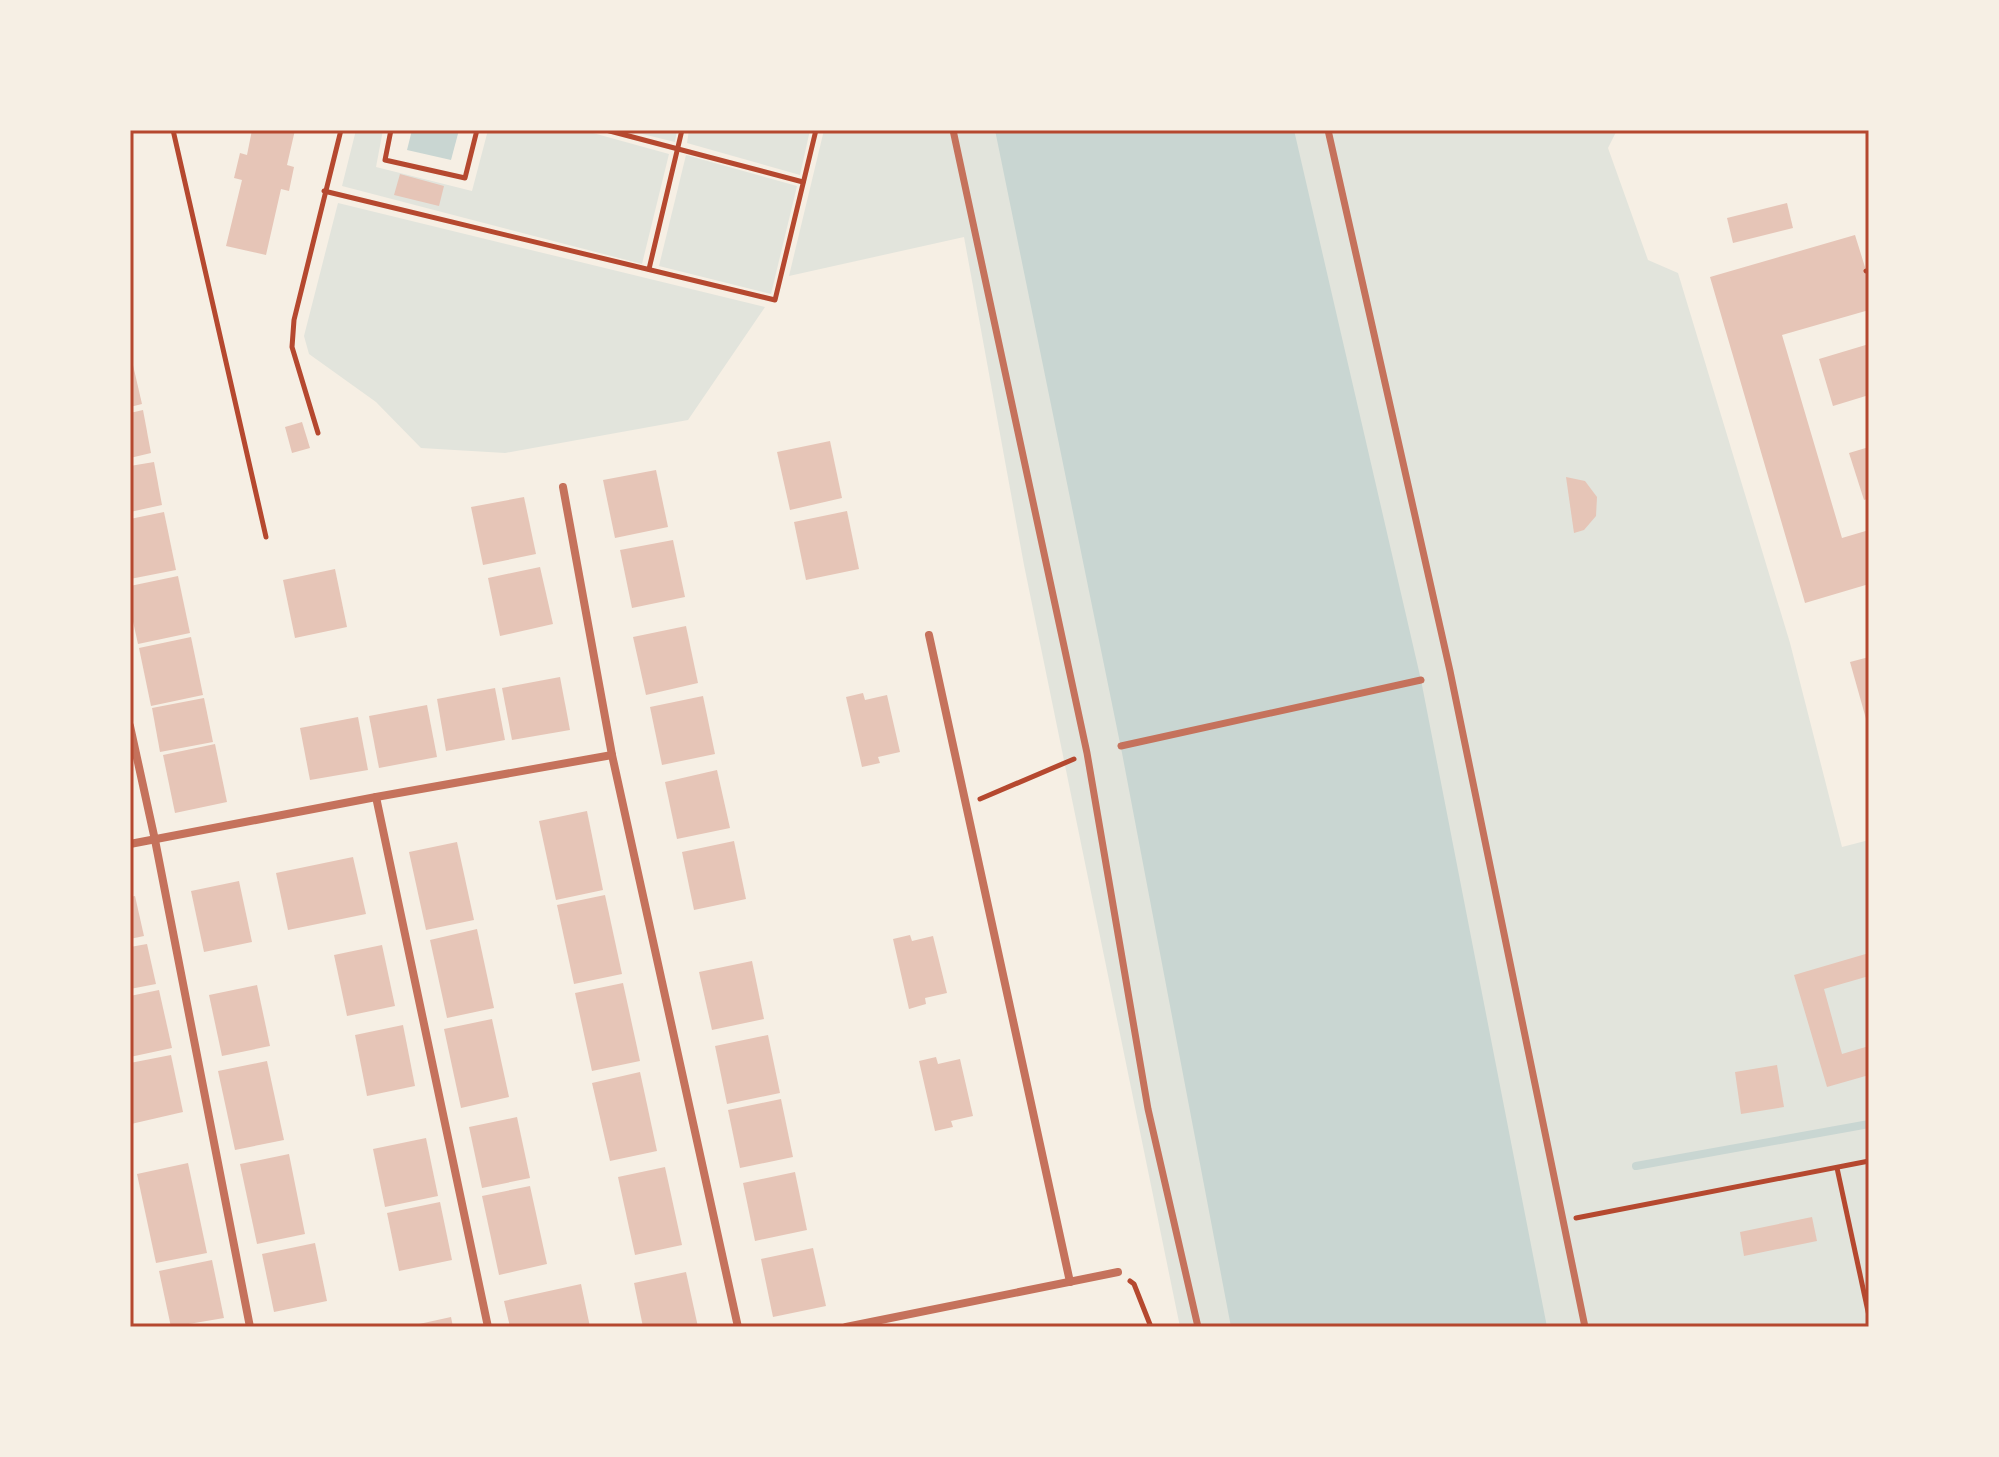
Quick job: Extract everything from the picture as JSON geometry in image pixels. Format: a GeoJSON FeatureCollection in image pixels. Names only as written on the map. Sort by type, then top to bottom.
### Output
{"type":"FeatureCollection","features":[{"type":"Feature","properties":{"kind":"street"},"geometry":{"type":"LineString","coordinates":[[953,130],[1087,753],[1148,1109],[1198,1327]]}},
{"type":"Feature","properties":{"kind":"street"},"geometry":{"type":"LineString","coordinates":[[1328,130],[1450,671],[1585,1327]]}},
{"type":"Feature","properties":{"kind":"street"},"geometry":{"type":"LineString","coordinates":[[563,487],[612,755],[738,1327]]}},
{"type":"Feature","properties":{"kind":"street"},"geometry":{"type":"LineString","coordinates":[[929,635],[1070,1282]]}},
{"type":"Feature","properties":{"kind":"street"},"geometry":{"type":"LineString","coordinates":[[1121,746],[1421,680]]}},
{"type":"Feature","properties":{"kind":"street"},"geometry":{"type":"LineString","coordinates":[[130,726],[250,1327]]}},
{"type":"Feature","properties":{"kind":"street"},"geometry":{"type":"LineString","coordinates":[[130,844],[612,755]]}},
{"type":"Feature","properties":{"kind":"street"},"geometry":{"type":"LineString","coordinates":[[376,797],[488,1327]]}},
{"type":"Feature","properties":{"kind":"street"},"geometry":{"type":"LineString","coordinates":[[846,1327],[1118,1272]]}},
{"type":"Feature","properties":{"kind":"path"},"geometry":{"type":"LineString","coordinates":[[173,130],[266,537]]}},
{"type":"Feature","properties":{"kind":"path"},"geometry":{"type":"LineString","coordinates":[[318,433],[292,347],[294,320],[341,130]]}},
{"type":"Feature","properties":{"kind":"path"},"geometry":{"type":"LineString","coordinates":[[391,130],[385,160],[465,178],[477,130]]}},
{"type":"Feature","properties":{"kind":"path"},"geometry":{"type":"LineString","coordinates":[[606,130],[803,182]]}},
{"type":"Feature","properties":{"kind":"path"},"geometry":{"type":"LineString","coordinates":[[649,270],[682,130]]}},
{"type":"Feature","properties":{"kind":"path"},"geometry":{"type":"LineString","coordinates":[[324,191],[775,300],[816,130]]}},
{"type":"Feature","properties":{"kind":"path"},"geometry":{"type":"LineString","coordinates":[[966,805],[1087,753]]}},
{"type":"Feature","properties":{"kind":"path"},"geometry":{"type":"LineString","coordinates":[[1563,1220],[1869,1161]]}},
{"type":"Feature","properties":{"kind":"path"},"geometry":{"type":"LineString","coordinates":[[1837,1168],[1869,1316]]}},
{"type":"Feature","properties":{"kind":"path"},"geometry":{"type":"LineString","coordinates":[[1118,1272],[1134,1284],[1151,1327]]}},
{"type":"Feature","properties":{"kind":"shaded area"},"geometry":{"type":"Polygon","coordinates":[[[356,130],[383,130],[376,167],[472,191],[488,130],[582,130],[669,154],[642,264],[342,186],[356,130]]]}},
{"type":"Feature","properties":{"kind":"shaded area"},"geometry":{"type":"Polygon","coordinates":[[[412,130],[459,130],[451,160],[407,150],[412,130]]]}},
{"type":"Feature","properties":{"kind":"shaded area"},"geometry":{"type":"Polygon","coordinates":[[[626,130],[677,130],[675,142],[626,130]]]}},
{"type":"Feature","properties":{"kind":"shaded area"},"geometry":{"type":"Polygon","coordinates":[[[689,130],[810,130],[800,175],[687,143],[689,130]]]}},
{"type":"Feature","properties":{"kind":"shaded area"},"geometry":{"type":"Polygon","coordinates":[[[824,130],[1617,130],[1608,148],[1648,260],[1678,273],[1790,643],[1842,847],[1869,840],[1869,1327],[1180,1327],[1024,565],[964,237],[789,276],[824,130]]]}},
{"type":"Feature","properties":{"kind":"shaded area"},"geometry":{"type":"Polygon","coordinates":[[[995,130],[1294,130],[1421,680],[1547,1327],[1231,1327],[1122,753],[995,130]]]}},
{"type":"Feature","properties":{"kind":"shaded area"},"geometry":{"type":"Polygon","coordinates":[[[686,155],[797,186],[771,294],[659,266],[686,155]]]}},
{"type":"Feature","properties":{"kind":"shaded area"},"geometry":{"type":"Polygon","coordinates":[[[338,203],[765,307],[688,420],[505,453],[421,448],[376,402],[309,354],[304,336],[338,203]]]}},
{"type":"Feature","properties":{"kind":"building"},"geometry":{"type":"Polygon","coordinates":[[[252,130],[295,130],[287,165],[294,167],[289,191],[281,189],[266,255],[226,246],[242,180],[234,178],[240,153],[247,155],[252,130]]]}},
{"type":"Feature","properties":{"kind":"building"},"geometry":{"type":"Polygon","coordinates":[[[400,174],[444,186],[439,206],[394,195],[400,174]]]}},
{"type":"Feature","properties":{"kind":"building"},"geometry":{"type":"Polygon","coordinates":[[[1787,203],[1793,228],[1733,243],[1727,218],[1787,203]]]}},
{"type":"Feature","properties":{"kind":"building"},"geometry":{"type":"Polygon","coordinates":[[[1855,235],[1869,280],[1869,310],[1782,335],[1842,538],[1869,530],[1869,584],[1805,603],[1710,277],[1855,235]]]}},
{"type":"Feature","properties":{"kind":"building"},"geometry":{"type":"Polygon","coordinates":[[[1869,344],[1869,395],[1833,406],[1819,359],[1869,344]]]}},
{"type":"Feature","properties":{"kind":"building"},"geometry":{"type":"Polygon","coordinates":[[[130,352],[142,404],[130,407],[130,352]]]}},
{"type":"Feature","properties":{"kind":"building"},"geometry":{"type":"Polygon","coordinates":[[[143,410],[151,453],[130,458],[130,413],[143,410]]]}},
{"type":"Feature","properties":{"kind":"building"},"geometry":{"type":"Polygon","coordinates":[[[302,422],[310,448],[292,453],[285,427],[302,422]]]}},
{"type":"Feature","properties":{"kind":"building"},"geometry":{"type":"Polygon","coordinates":[[[830,441],[842,498],[790,510],[777,452],[830,441]]]}},
{"type":"Feature","properties":{"kind":"building"},"geometry":{"type":"Polygon","coordinates":[[[1869,447],[1869,498],[1864,500],[1849,453],[1869,447]]]}},
{"type":"Feature","properties":{"kind":"building"},"geometry":{"type":"Polygon","coordinates":[[[154,462],[162,505],[130,512],[130,466],[154,462]]]}},
{"type":"Feature","properties":{"kind":"building"},"geometry":{"type":"Polygon","coordinates":[[[656,470],[668,527],[615,538],[603,480],[656,470]]]}},
{"type":"Feature","properties":{"kind":"building"},"geometry":{"type":"Polygon","coordinates":[[[1566,477],[1585,481],[1597,497],[1596,516],[1584,530],[1574,533],[1566,477]]]}},
{"type":"Feature","properties":{"kind":"building"},"geometry":{"type":"Polygon","coordinates":[[[524,497],[536,554],[483,565],[471,507],[524,497]]]}},
{"type":"Feature","properties":{"kind":"building"},"geometry":{"type":"Polygon","coordinates":[[[847,511],[859,569],[806,580],[794,522],[847,511]]]}},
{"type":"Feature","properties":{"kind":"building"},"geometry":{"type":"Polygon","coordinates":[[[164,512],[176,570],[130,579],[130,519],[164,512]]]}},
{"type":"Feature","properties":{"kind":"building"},"geometry":{"type":"Polygon","coordinates":[[[673,540],[685,597],[632,608],[620,550],[673,540]]]}},
{"type":"Feature","properties":{"kind":"building"},"geometry":{"type":"Polygon","coordinates":[[[540,567],[553,624],[500,636],[488,578],[540,567]]]}},
{"type":"Feature","properties":{"kind":"building"},"geometry":{"type":"Polygon","coordinates":[[[335,569],[347,627],[295,638],[283,580],[335,569]]]}},
{"type":"Feature","properties":{"kind":"building"},"geometry":{"type":"Polygon","coordinates":[[[178,576],[190,633],[138,644],[130,608],[130,586],[178,576]]]}},
{"type":"Feature","properties":{"kind":"building"},"geometry":{"type":"Polygon","coordinates":[[[686,626],[698,683],[646,695],[633,637],[686,626]]]}},
{"type":"Feature","properties":{"kind":"building"},"geometry":{"type":"Polygon","coordinates":[[[191,637],[203,695],[151,706],[139,648],[191,637]]]}},
{"type":"Feature","properties":{"kind":"building"},"geometry":{"type":"Polygon","coordinates":[[[1869,657],[1869,726],[1868,726],[1850,662],[1869,657]]]}},
{"type":"Feature","properties":{"kind":"building"},"geometry":{"type":"Polygon","coordinates":[[[560,677],[570,730],[512,740],[502,688],[560,677]]]}},
{"type":"Feature","properties":{"kind":"building"},"geometry":{"type":"Polygon","coordinates":[[[495,688],[505,740],[446,751],[437,699],[495,688]]]}},
{"type":"Feature","properties":{"kind":"building"},"geometry":{"type":"Polygon","coordinates":[[[863,693],[865,700],[887,695],[900,752],[878,757],[880,763],[862,767],[846,697],[863,693]]]}},
{"type":"Feature","properties":{"kind":"building"},"geometry":{"type":"Polygon","coordinates":[[[703,696],[715,754],[662,765],[650,707],[703,696]]]}},
{"type":"Feature","properties":{"kind":"building"},"geometry":{"type":"Polygon","coordinates":[[[204,698],[213,742],[160,752],[152,708],[204,698]]]}},
{"type":"Feature","properties":{"kind":"building"},"geometry":{"type":"Polygon","coordinates":[[[427,705],[437,757],[379,768],[369,716],[427,705]]]}},
{"type":"Feature","properties":{"kind":"building"},"geometry":{"type":"Polygon","coordinates":[[[358,717],[368,770],[310,780],[300,728],[358,717]]]}},
{"type":"Feature","properties":{"kind":"building"},"geometry":{"type":"Polygon","coordinates":[[[215,744],[227,802],[175,813],[163,755],[215,744]]]}},
{"type":"Feature","properties":{"kind":"building"},"geometry":{"type":"Polygon","coordinates":[[[717,770],[730,828],[677,839],[665,782],[717,770]]]}},
{"type":"Feature","properties":{"kind":"building"},"geometry":{"type":"Polygon","coordinates":[[[587,811],[603,890],[556,900],[539,821],[587,811]]]}},
{"type":"Feature","properties":{"kind":"building"},"geometry":{"type":"Polygon","coordinates":[[[734,841],[746,899],[694,910],[682,852],[734,841]]]}},
{"type":"Feature","properties":{"kind":"building"},"geometry":{"type":"Polygon","coordinates":[[[457,842],[474,920],[426,930],[409,852],[457,842]]]}},
{"type":"Feature","properties":{"kind":"building"},"geometry":{"type":"Polygon","coordinates":[[[353,857],[366,914],[288,930],[276,873],[353,857]]]}},
{"type":"Feature","properties":{"kind":"building"},"geometry":{"type":"Polygon","coordinates":[[[239,881],[252,942],[204,952],[191,891],[239,881]]]}},
{"type":"Feature","properties":{"kind":"building"},"geometry":{"type":"Polygon","coordinates":[[[605,895],[622,974],[574,984],[557,905],[605,895]]]}},
{"type":"Feature","properties":{"kind":"building"},"geometry":{"type":"Polygon","coordinates":[[[135,896],[144,936],[130,939],[130,897],[135,896]]]}},
{"type":"Feature","properties":{"kind":"building"},"geometry":{"type":"Polygon","coordinates":[[[477,929],[494,1008],[447,1018],[430,940],[477,929]]]}},
{"type":"Feature","properties":{"kind":"building"},"geometry":{"type":"Polygon","coordinates":[[[910,935],[912,941],[933,936],[947,993],[925,998],[926,1004],[909,1009],[893,939],[910,935]]]}},
{"type":"Feature","properties":{"kind":"building"},"geometry":{"type":"Polygon","coordinates":[[[147,944],[156,984],[130,989],[130,947],[147,944]]]}},
{"type":"Feature","properties":{"kind":"building"},"geometry":{"type":"Polygon","coordinates":[[[382,945],[395,1006],[347,1016],[334,955],[382,945]]]}},
{"type":"Feature","properties":{"kind":"building"},"geometry":{"type":"Polygon","coordinates":[[[1869,953],[1869,976],[1824,989],[1842,1054],[1869,1046],[1869,1075],[1827,1087],[1794,975],[1869,953]]]}},
{"type":"Feature","properties":{"kind":"building"},"geometry":{"type":"Polygon","coordinates":[[[752,961],[764,1019],[712,1030],[699,972],[752,961]]]}},
{"type":"Feature","properties":{"kind":"building"},"geometry":{"type":"Polygon","coordinates":[[[623,983],[640,1061],[592,1071],[575,993],[623,983]]]}},
{"type":"Feature","properties":{"kind":"building"},"geometry":{"type":"Polygon","coordinates":[[[257,985],[270,1046],[222,1056],[209,995],[257,985]]]}},
{"type":"Feature","properties":{"kind":"building"},"geometry":{"type":"Polygon","coordinates":[[[159,990],[172,1048],[130,1057],[130,996],[159,990]]]}},
{"type":"Feature","properties":{"kind":"building"},"geometry":{"type":"Polygon","coordinates":[[[492,1019],[509,1097],[461,1108],[444,1029],[492,1019]]]}},
{"type":"Feature","properties":{"kind":"building"},"geometry":{"type":"Polygon","coordinates":[[[403,1025],[415,1086],[367,1096],[355,1035],[403,1025]]]}},
{"type":"Feature","properties":{"kind":"building"},"geometry":{"type":"Polygon","coordinates":[[[768,1035],[780,1093],[727,1104],[715,1046],[768,1035]]]}},
{"type":"Feature","properties":{"kind":"building"},"geometry":{"type":"Polygon","coordinates":[[[171,1055],[183,1112],[131,1124],[130,1063],[171,1055]]]}},
{"type":"Feature","properties":{"kind":"building"},"geometry":{"type":"Polygon","coordinates":[[[936,1057],[938,1064],[960,1059],[973,1116],[951,1121],[953,1127],[935,1131],[919,1061],[936,1057]]]}},
{"type":"Feature","properties":{"kind":"building"},"geometry":{"type":"Polygon","coordinates":[[[267,1061],[284,1140],[235,1150],[218,1071],[267,1061]]]}},
{"type":"Feature","properties":{"kind":"building"},"geometry":{"type":"Polygon","coordinates":[[[1777,1065],[1784,1107],[1741,1114],[1735,1072],[1777,1065]]]}},
{"type":"Feature","properties":{"kind":"building"},"geometry":{"type":"Polygon","coordinates":[[[640,1072],[657,1151],[610,1161],[592,1083],[640,1072]]]}},
{"type":"Feature","properties":{"kind":"building"},"geometry":{"type":"Polygon","coordinates":[[[781,1099],[793,1157],[740,1168],[728,1110],[781,1099]]]}},
{"type":"Feature","properties":{"kind":"building"},"geometry":{"type":"Polygon","coordinates":[[[517,1117],[530,1178],[482,1188],[469,1127],[517,1117]]]}},
{"type":"Feature","properties":{"kind":"building"},"geometry":{"type":"Polygon","coordinates":[[[426,1138],[438,1196],[385,1207],[373,1149],[426,1138]]]}},
{"type":"Feature","properties":{"kind":"building"},"geometry":{"type":"Polygon","coordinates":[[[289,1154],[305,1234],[257,1244],[240,1164],[289,1154]]]}},
{"type":"Feature","properties":{"kind":"building"},"geometry":{"type":"Polygon","coordinates":[[[188,1163],[207,1253],[156,1263],[137,1174],[188,1163]]]}},
{"type":"Feature","properties":{"kind":"building"},"geometry":{"type":"Polygon","coordinates":[[[665,1167],[682,1245],[635,1255],[618,1177],[665,1167]]]}},
{"type":"Feature","properties":{"kind":"building"},"geometry":{"type":"Polygon","coordinates":[[[795,1172],[807,1230],[755,1241],[743,1183],[795,1172]]]}},
{"type":"Feature","properties":{"kind":"building"},"geometry":{"type":"Polygon","coordinates":[[[530,1186],[547,1264],[499,1275],[482,1196],[530,1186]]]}},
{"type":"Feature","properties":{"kind":"building"},"geometry":{"type":"Polygon","coordinates":[[[440,1202],[452,1260],[399,1271],[387,1213],[440,1202]]]}},
{"type":"Feature","properties":{"kind":"building"},"geometry":{"type":"Polygon","coordinates":[[[1812,1217],[1817,1241],[1744,1256],[1740,1232],[1812,1217]]]}},
{"type":"Feature","properties":{"kind":"building"},"geometry":{"type":"Polygon","coordinates":[[[315,1243],[327,1301],[274,1312],[262,1254],[315,1243]]]}},
{"type":"Feature","properties":{"kind":"building"},"geometry":{"type":"Polygon","coordinates":[[[813,1248],[826,1306],[773,1317],[761,1259],[813,1248]]]}},
{"type":"Feature","properties":{"kind":"building"},"geometry":{"type":"Polygon","coordinates":[[[212,1260],[224,1318],[171,1327],[159,1271],[212,1260]]]}},
{"type":"Feature","properties":{"kind":"building"},"geometry":{"type":"Polygon","coordinates":[[[686,1272],[698,1327],[643,1327],[634,1283],[686,1272]]]}},
{"type":"Feature","properties":{"kind":"building"},"geometry":{"type":"Polygon","coordinates":[[[581,1284],[590,1327],[510,1327],[504,1301],[581,1284]]]}},
{"type":"Feature","properties":{"kind":"building"},"geometry":{"type":"Polygon","coordinates":[[[451,1317],[453,1327],[410,1326],[451,1317]]]}},
{"type":"Feature","properties":{"kind":"waterway"},"geometry":{"type":"LineString","coordinates":[[1636,1166],[1869,1124]]}}]}
